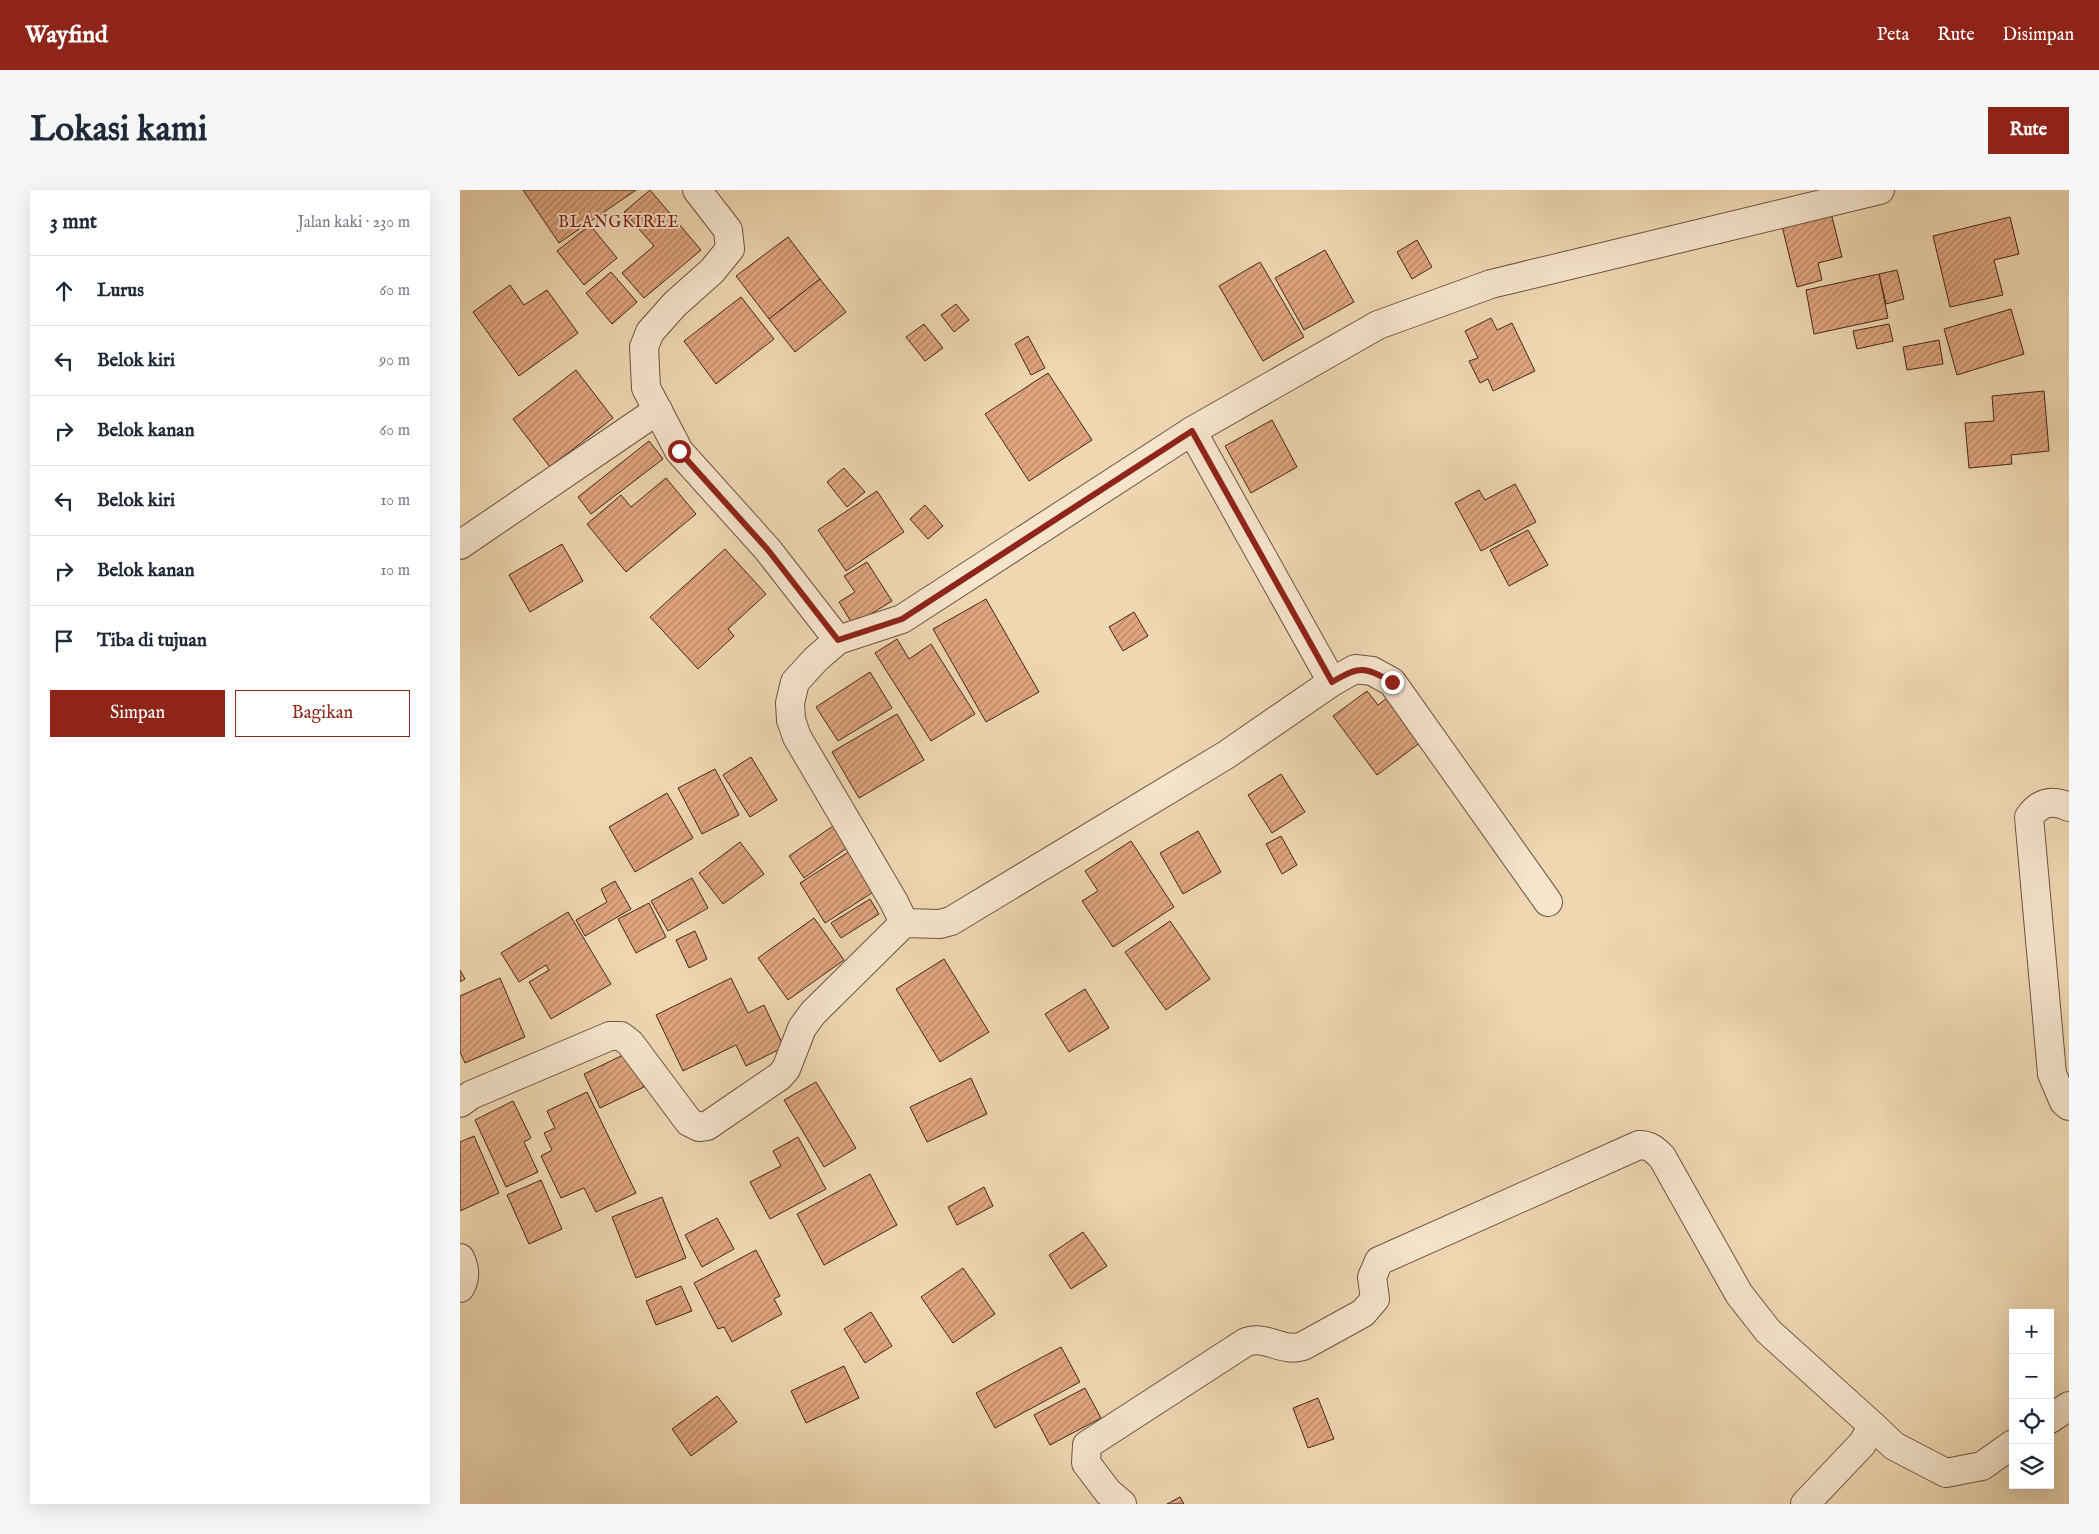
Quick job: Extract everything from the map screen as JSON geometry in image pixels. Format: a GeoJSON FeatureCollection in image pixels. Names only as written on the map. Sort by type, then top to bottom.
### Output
{"type":"FeatureCollection","features":[{"type":"Feature","properties":{"kind":"street"},"geometry":{"type":"LineString","coordinates":[[697,190],[728,230],[730,249],[712,271],[675,304],[650,332],[644,347],[646,388],[679,451],[768,550],[838,640]]}},
{"type":"Feature","properties":{"kind":"street"},"geometry":{"type":"LineString","coordinates":[[904,924],[894,902],[797,737],[791,720],[790,703],[795,682],[816,659],[838,640],[902,619],[1192,431],[1378,325],[1490,284],[1880,190]]}},
{"type":"Feature","properties":{"kind":"street"},"geometry":{"type":"LineString","coordinates":[[460,545],[658,410]]}},
{"type":"Feature","properties":{"kind":"street"},"geometry":{"type":"LineString","coordinates":[[1192,431],[1332,682]]}},
{"type":"Feature","properties":{"kind":"street"},"geometry":{"type":"LineString","coordinates":[[460,1103],[470,1095],[610,1036],[621,1036],[630,1043],[689,1122],[699,1127],[707,1126],[780,1076],[786,1069],[802,1028],[813,1013],[904,924],[940,924],[951,921],[1226,755],[1332,682],[1355,669],[1372,671],[1392,682],[1548,902]]}},
{"type":"Feature","properties":{"kind":"street"},"geometry":{"type":"LineString","coordinates":[[2069,807],[2061,803],[2047,801],[2035,808],[2029,817],[2052,1074],[2064,1102],[2069,1106]]}},
{"type":"Feature","properties":{"kind":"street"},"geometry":{"type":"LineString","coordinates":[[1122,1504],[1108,1492],[1086,1463],[1087,1445],[1246,1342],[1262,1339],[1294,1349],[1303,1346],[1363,1313],[1375,1299],[1372,1277],[1379,1262],[1639,1145],[1646,1145],[1655,1150],[1662,1158],[1739,1294],[1768,1331],[1894,1446],[1946,1473],[1982,1466],[2009,1447]]}},
{"type":"Feature","properties":{"kind":"street"},"geometry":{"type":"LineString","coordinates":[[460,1258],[465,1269],[464,1282],[460,1288]]}},
{"type":"Feature","properties":{"kind":"street"},"geometry":{"type":"LineString","coordinates":[[2054,1416],[2069,1406]]}},
{"type":"Feature","properties":{"kind":"street"},"geometry":{"type":"LineString","coordinates":[[1805,1504],[1862,1444],[1874,1426]]}},
{"type":"Feature","properties":{"kind":"building"},"geometry":{"type":"Polygon","coordinates":[[[523,190],[636,190],[559,243],[523,190]]]}},
{"type":"Feature","properties":{"kind":"building"},"geometry":{"type":"Polygon","coordinates":[[[650,190],[701,250],[644,298],[622,273],[654,246],[624,212],[650,190]]]}},
{"type":"Feature","properties":{"kind":"building"},"geometry":{"type":"Polygon","coordinates":[[[1831,213],[1842,257],[1818,263],[1822,280],[1797,287],[1782,226],[1831,213]]]}},
{"type":"Feature","properties":{"kind":"building"},"geometry":{"type":"Polygon","coordinates":[[[2010,217],[2019,254],[1994,260],[2003,295],[1950,307],[1933,236],[2010,217]]]}},
{"type":"Feature","properties":{"kind":"building"},"geometry":{"type":"Polygon","coordinates":[[[590,225],[617,258],[584,285],[557,251],[590,225]]]}},
{"type":"Feature","properties":{"kind":"building"},"geometry":{"type":"Polygon","coordinates":[[[788,237],[820,279],[769,319],[736,276],[788,237]]]}},
{"type":"Feature","properties":{"kind":"building"},"geometry":{"type":"Polygon","coordinates":[[[1417,240],[1432,267],[1412,279],[1397,252],[1417,240]]]}},
{"type":"Feature","properties":{"kind":"building"},"geometry":{"type":"Polygon","coordinates":[[[1325,250],[1354,302],[1304,330],[1275,278],[1325,250]]]}},
{"type":"Feature","properties":{"kind":"building"},"geometry":{"type":"Polygon","coordinates":[[[1260,262],[1304,337],[1263,361],[1219,286],[1260,262]]]}},
{"type":"Feature","properties":{"kind":"building"},"geometry":{"type":"Polygon","coordinates":[[[1897,270],[1904,299],[1886,304],[1879,274],[1897,270]]]}},
{"type":"Feature","properties":{"kind":"building"},"geometry":{"type":"Polygon","coordinates":[[[611,272],[637,302],[612,324],[586,293],[611,272]]]}},
{"type":"Feature","properties":{"kind":"building"},"geometry":{"type":"Polygon","coordinates":[[[1879,274],[1888,318],[1814,334],[1806,290],[1879,274]]]}},
{"type":"Feature","properties":{"kind":"building"},"geometry":{"type":"Polygon","coordinates":[[[820,279],[846,312],[795,352],[769,319],[820,279]]]}},
{"type":"Feature","properties":{"kind":"building"},"geometry":{"type":"Polygon","coordinates":[[[510,285],[524,305],[547,290],[578,333],[519,376],[473,312],[510,285]]]}},
{"type":"Feature","properties":{"kind":"building"},"geometry":{"type":"Polygon","coordinates":[[[741,297],[774,339],[716,384],[684,341],[741,297]]]}},
{"type":"Feature","properties":{"kind":"building"},"geometry":{"type":"Polygon","coordinates":[[[956,304],[969,320],[954,332],[941,315],[956,304]]]}},
{"type":"Feature","properties":{"kind":"building"},"geometry":{"type":"Polygon","coordinates":[[[2011,309],[2024,354],[1957,375],[1944,329],[2011,309]]]}},
{"type":"Feature","properties":{"kind":"building"},"geometry":{"type":"Polygon","coordinates":[[[1491,318],[1497,330],[1512,323],[1535,371],[1493,391],[1488,379],[1480,383],[1469,361],[1478,358],[1465,331],[1491,318]]]}},
{"type":"Feature","properties":{"kind":"building"},"geometry":{"type":"Polygon","coordinates":[[[924,324],[943,348],[925,361],[906,337],[924,324]]]}},
{"type":"Feature","properties":{"kind":"building"},"geometry":{"type":"Polygon","coordinates":[[[1889,324],[1893,341],[1857,349],[1853,331],[1889,324]]]}},
{"type":"Feature","properties":{"kind":"building"},"geometry":{"type":"Polygon","coordinates":[[[1028,336],[1045,368],[1031,375],[1015,344],[1028,336]]]}},
{"type":"Feature","properties":{"kind":"building"},"geometry":{"type":"Polygon","coordinates":[[[1939,340],[1943,364],[1907,370],[1903,347],[1939,340]]]}},
{"type":"Feature","properties":{"kind":"building"},"geometry":{"type":"Polygon","coordinates":[[[576,370],[613,418],[550,467],[513,419],[576,370]]]}},
{"type":"Feature","properties":{"kind":"building"},"geometry":{"type":"Polygon","coordinates":[[[1048,373],[1092,440],[1029,481],[985,414],[1048,373]]]}},
{"type":"Feature","properties":{"kind":"building"},"geometry":{"type":"Polygon","coordinates":[[[2044,391],[2049,451],[2011,455],[2012,464],[1969,468],[1965,423],[1994,421],[1992,396],[2044,391]]]}},
{"type":"Feature","properties":{"kind":"building"},"geometry":{"type":"Polygon","coordinates":[[[1272,420],[1297,467],[1251,493],[1225,446],[1272,420]]]}},
{"type":"Feature","properties":{"kind":"building"},"geometry":{"type":"Polygon","coordinates":[[[649,441],[663,459],[591,514],[578,497],[649,441]]]}},
{"type":"Feature","properties":{"kind":"building"},"geometry":{"type":"Polygon","coordinates":[[[844,468],[865,492],[847,507],[827,482],[844,468]]]}},
{"type":"Feature","properties":{"kind":"building"},"geometry":{"type":"Polygon","coordinates":[[[666,478],[696,514],[626,572],[587,524],[621,495],[631,507],[666,478]]]}},
{"type":"Feature","properties":{"kind":"building"},"geometry":{"type":"Polygon","coordinates":[[[1515,484],[1536,522],[1481,551],[1455,503],[1479,490],[1485,500],[1515,484]]]}},
{"type":"Feature","properties":{"kind":"building"},"geometry":{"type":"Polygon","coordinates":[[[877,491],[904,532],[846,571],[818,530],[877,491]]]}},
{"type":"Feature","properties":{"kind":"building"},"geometry":{"type":"Polygon","coordinates":[[[925,505],[943,526],[928,539],[910,519],[925,505]]]}},
{"type":"Feature","properties":{"kind":"building"},"geometry":{"type":"Polygon","coordinates":[[[1528,530],[1548,565],[1509,586],[1490,550],[1528,530]]]}},
{"type":"Feature","properties":{"kind":"building"},"geometry":{"type":"Polygon","coordinates":[[[562,544],[583,581],[530,612],[509,575],[562,544]]]}},
{"type":"Feature","properties":{"kind":"building"},"geometry":{"type":"Polygon","coordinates":[[[725,549],[766,594],[728,629],[734,636],[698,669],[650,617],[725,549]]]}},
{"type":"Feature","properties":{"kind":"building"},"geometry":{"type":"Polygon","coordinates":[[[867,562],[892,601],[853,625],[839,602],[855,592],[844,576],[867,562]]]}},
{"type":"Feature","properties":{"kind":"building"},"geometry":{"type":"Polygon","coordinates":[[[986,599],[1039,692],[986,722],[933,629],[986,599]]]}},
{"type":"Feature","properties":{"kind":"building"},"geometry":{"type":"Polygon","coordinates":[[[1134,612],[1148,636],[1123,651],[1109,627],[1134,612]]]}},
{"type":"Feature","properties":{"kind":"building"},"geometry":{"type":"Polygon","coordinates":[[[897,639],[909,659],[931,644],[975,714],[931,741],[875,653],[897,639]]]}},
{"type":"Feature","properties":{"kind":"building"},"geometry":{"type":"Polygon","coordinates":[[[870,672],[892,708],[838,741],[816,707],[870,672]]]}},
{"type":"Feature","properties":{"kind":"building"},"geometry":{"type":"Polygon","coordinates":[[[1367,691],[1378,705],[1387,698],[1421,742],[1377,775],[1333,716],[1367,691]]]}},
{"type":"Feature","properties":{"kind":"building"},"geometry":{"type":"Polygon","coordinates":[[[897,714],[924,760],[859,798],[832,752],[897,714]]]}},
{"type":"Feature","properties":{"kind":"building"},"geometry":{"type":"Polygon","coordinates":[[[751,757],[777,800],[750,817],[723,775],[751,757]]]}},
{"type":"Feature","properties":{"kind":"building"},"geometry":{"type":"Polygon","coordinates":[[[715,769],[739,815],[702,834],[678,788],[715,769]]]}},
{"type":"Feature","properties":{"kind":"building"},"geometry":{"type":"Polygon","coordinates":[[[1281,774],[1305,812],[1272,833],[1248,795],[1281,774]]]}},
{"type":"Feature","properties":{"kind":"building"},"geometry":{"type":"Polygon","coordinates":[[[667,793],[693,838],[635,872],[609,827],[667,793]]]}},
{"type":"Feature","properties":{"kind":"building"},"geometry":{"type":"Polygon","coordinates":[[[836,824],[850,846],[804,878],[789,856],[836,824]]]}},
{"type":"Feature","properties":{"kind":"building"},"geometry":{"type":"Polygon","coordinates":[[[1198,831],[1221,872],[1183,894],[1160,853],[1198,831]]]}},
{"type":"Feature","properties":{"kind":"building"},"geometry":{"type":"Polygon","coordinates":[[[1281,836],[1297,865],[1282,874],[1266,844],[1281,836]]]}},
{"type":"Feature","properties":{"kind":"building"},"geometry":{"type":"Polygon","coordinates":[[[1131,841],[1174,907],[1113,947],[1082,901],[1098,891],[1085,871],[1131,841]]]}},
{"type":"Feature","properties":{"kind":"building"},"geometry":{"type":"Polygon","coordinates":[[[740,842],[764,874],[723,904],[699,873],[740,842]]]}},
{"type":"Feature","properties":{"kind":"building"},"geometry":{"type":"Polygon","coordinates":[[[850,851],[875,891],[825,923],[800,883],[850,851]]]}},
{"type":"Feature","properties":{"kind":"building"},"geometry":{"type":"Polygon","coordinates":[[[692,878],[708,908],[668,931],[651,901],[692,878]]]}},
{"type":"Feature","properties":{"kind":"building"},"geometry":{"type":"Polygon","coordinates":[[[615,881],[631,909],[585,936],[576,920],[607,902],[601,889],[615,881]]]}},
{"type":"Feature","properties":{"kind":"building"},"geometry":{"type":"Polygon","coordinates":[[[870,899],[879,914],[841,938],[831,923],[870,899]]]}},
{"type":"Feature","properties":{"kind":"building"},"geometry":{"type":"Polygon","coordinates":[[[649,903],[666,937],[636,953],[618,919],[649,903]]]}},
{"type":"Feature","properties":{"kind":"building"},"geometry":{"type":"Polygon","coordinates":[[[568,912],[611,984],[551,1019],[529,982],[549,970],[546,965],[519,982],[501,953],[568,912]]]}},
{"type":"Feature","properties":{"kind":"building"},"geometry":{"type":"Polygon","coordinates":[[[814,918],[844,960],[788,1000],[758,958],[814,918]]]}},
{"type":"Feature","properties":{"kind":"building"},"geometry":{"type":"Polygon","coordinates":[[[1170,921],[1210,979],[1166,1010],[1125,952],[1170,921]]]}},
{"type":"Feature","properties":{"kind":"building"},"geometry":{"type":"Polygon","coordinates":[[[695,931],[707,959],[689,968],[676,940],[695,931]]]}},
{"type":"Feature","properties":{"kind":"building"},"geometry":{"type":"Polygon","coordinates":[[[944,959],[989,1032],[940,1062],[896,989],[944,959]]]}},
{"type":"Feature","properties":{"kind":"building"},"geometry":{"type":"Polygon","coordinates":[[[460,970],[465,979],[460,982],[460,970]]]}},
{"type":"Feature","properties":{"kind":"building"},"geometry":{"type":"Polygon","coordinates":[[[500,978],[525,1037],[465,1063],[460,1052],[460,996],[500,978]]]}},
{"type":"Feature","properties":{"kind":"building"},"geometry":{"type":"Polygon","coordinates":[[[731,978],[748,1013],[764,1005],[784,1047],[746,1066],[736,1045],[683,1071],[656,1015],[731,978]]]}},
{"type":"Feature","properties":{"kind":"building"},"geometry":{"type":"Polygon","coordinates":[[[1085,989],[1109,1028],[1069,1052],[1045,1014],[1085,989]]]}},
{"type":"Feature","properties":{"kind":"building"},"geometry":{"type":"Polygon","coordinates":[[[627,1053],[644,1087],[600,1108],[584,1074],[627,1053]]]}},
{"type":"Feature","properties":{"kind":"building"},"geometry":{"type":"Polygon","coordinates":[[[971,1078],[987,1114],[927,1142],[910,1107],[971,1078]]]}},
{"type":"Feature","properties":{"kind":"building"},"geometry":{"type":"Polygon","coordinates":[[[816,1082],[856,1148],[824,1167],[784,1100],[816,1082]]]}},
{"type":"Feature","properties":{"kind":"building"},"geometry":{"type":"Polygon","coordinates":[[[587,1092],[636,1193],[596,1212],[584,1188],[561,1198],[541,1156],[552,1150],[544,1133],[555,1128],[547,1111],[587,1092]]]}},
{"type":"Feature","properties":{"kind":"building"},"geometry":{"type":"Polygon","coordinates":[[[513,1101],[531,1138],[524,1142],[538,1172],[506,1187],[475,1120],[513,1101]]]}},
{"type":"Feature","properties":{"kind":"building"},"geometry":{"type":"Polygon","coordinates":[[[474,1136],[499,1193],[460,1211],[460,1142],[474,1136]]]}},
{"type":"Feature","properties":{"kind":"building"},"geometry":{"type":"Polygon","coordinates":[[[798,1137],[826,1189],[770,1219],[750,1182],[781,1166],[773,1151],[798,1137]]]}},
{"type":"Feature","properties":{"kind":"building"},"geometry":{"type":"Polygon","coordinates":[[[870,1174],[897,1225],[824,1265],[797,1214],[870,1174]]]}},
{"type":"Feature","properties":{"kind":"building"},"geometry":{"type":"Polygon","coordinates":[[[541,1180],[562,1229],[529,1244],[507,1195],[541,1180]]]}},
{"type":"Feature","properties":{"kind":"building"},"geometry":{"type":"Polygon","coordinates":[[[984,1187],[993,1206],[957,1225],[948,1207],[984,1187]]]}},
{"type":"Feature","properties":{"kind":"building"},"geometry":{"type":"Polygon","coordinates":[[[662,1197],[686,1258],[636,1278],[612,1217],[662,1197]]]}},
{"type":"Feature","properties":{"kind":"building"},"geometry":{"type":"Polygon","coordinates":[[[717,1218],[734,1249],[702,1267],[685,1235],[717,1218]]]}},
{"type":"Feature","properties":{"kind":"building"},"geometry":{"type":"Polygon","coordinates":[[[1083,1232],[1107,1266],[1071,1289],[1049,1255],[1083,1232]]]}},
{"type":"Feature","properties":{"kind":"building"},"geometry":{"type":"Polygon","coordinates":[[[756,1250],[780,1296],[774,1299],[782,1314],[732,1342],[724,1327],[718,1329],[694,1283],[756,1250]]]}},
{"type":"Feature","properties":{"kind":"building"},"geometry":{"type":"Polygon","coordinates":[[[963,1268],[995,1314],[953,1343],[921,1297],[963,1268]]]}},
{"type":"Feature","properties":{"kind":"building"},"geometry":{"type":"Polygon","coordinates":[[[681,1286],[692,1311],[656,1325],[646,1301],[681,1286]]]}},
{"type":"Feature","properties":{"kind":"building"},"geometry":{"type":"Polygon","coordinates":[[[871,1312],[892,1346],[865,1363],[844,1329],[871,1312]]]}},
{"type":"Feature","properties":{"kind":"building"},"geometry":{"type":"Polygon","coordinates":[[[1061,1347],[1080,1382],[995,1428],[976,1393],[1061,1347]]]}},
{"type":"Feature","properties":{"kind":"building"},"geometry":{"type":"Polygon","coordinates":[[[844,1366],[859,1398],[806,1423],[791,1391],[844,1366]]]}},
{"type":"Feature","properties":{"kind":"building"},"geometry":{"type":"Polygon","coordinates":[[[1085,1388],[1101,1418],[1050,1445],[1034,1415],[1085,1388]]]}},
{"type":"Feature","properties":{"kind":"building"},"geometry":{"type":"Polygon","coordinates":[[[717,1396],[737,1422],[691,1456],[672,1429],[717,1396]]]}},
{"type":"Feature","properties":{"kind":"building"},"geometry":{"type":"Polygon","coordinates":[[[1318,1398],[1334,1439],[1308,1448],[1293,1408],[1318,1398]]]}},
{"type":"Feature","properties":{"kind":"building"},"geometry":{"type":"Polygon","coordinates":[[[1180,1497],[1184,1504],[1167,1504],[1180,1497]]]}},
{"type":"Feature","properties":{"kind":"district","name":"BLANGKIREE"},"geometry":{"type":"Point","coordinates":[619,223]}},
{"type":"Feature","properties":{"kind":"route"},"geometry":{"type":"LineString","coordinates":[[679,451],[768,550],[838,640],[902,619],[1192,431],[1332,682],[1355,669],[1372,671],[1392,682]]}}]}
